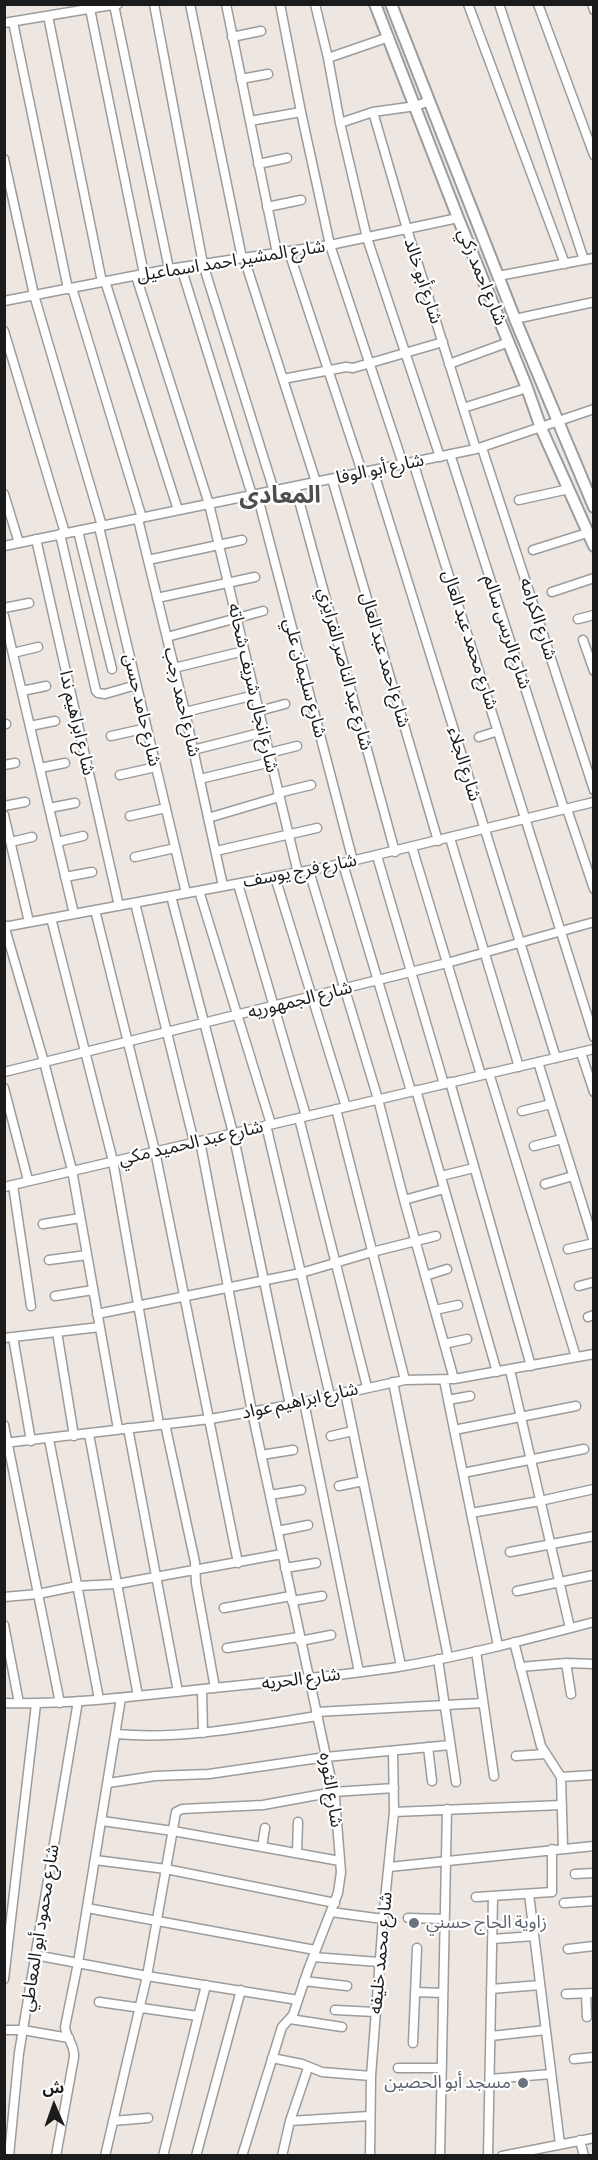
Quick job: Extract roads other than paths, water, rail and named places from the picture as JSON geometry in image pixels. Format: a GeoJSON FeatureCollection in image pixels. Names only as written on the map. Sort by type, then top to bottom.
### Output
{"type":"FeatureCollection","features":[{"type":"Feature","properties":{"kind":"street"},"geometry":{"type":"LineString","coordinates":[[154,4],[203,264],[274,491]]}},
{"type":"Feature","properties":{"kind":"street"},"geometry":{"type":"LineString","coordinates":[[190,4],[243,258],[316,482]]}},
{"type":"Feature","properties":{"kind":"street"},"geometry":{"type":"LineString","coordinates":[[226,4],[277,253]]}},
{"type":"Feature","properties":{"kind":"street"},"geometry":{"type":"LineString","coordinates":[[280,4],[330,245],[403,464]]}},
{"type":"Feature","properties":{"kind":"street"},"geometry":{"type":"LineString","coordinates":[[315,4],[367,238],[440,456]]}},
{"type":"Feature","properties":{"kind":"street","name":"شارع احمد زكي"},"geometry":{"type":"LineString","coordinates":[[375,4],[541,428],[594,546]]}},
{"type":"Feature","properties":{"kind":"street","name":"شارع احمد زكي"},"geometry":{"type":"LineString","coordinates":[[391,4],[515,319],[594,507]]}},
{"type":"Feature","properties":{"kind":"street"},"geometry":{"type":"LineString","coordinates":[[468,4],[565,264]]}},
{"type":"Feature","properties":{"kind":"street"},"geometry":{"type":"LineString","coordinates":[[499,4],[584,260]]}},
{"type":"Feature","properties":{"kind":"street"},"geometry":{"type":"LineString","coordinates":[[538,4],[594,155]]}},
{"type":"Feature","properties":{"kind":"street"},"geometry":{"type":"LineString","coordinates":[[592,4],[594,10]]}},
{"type":"Feature","properties":{"kind":"street"},"geometry":{"type":"LineString","coordinates":[[9,22],[116,5],[169,269]]}},
{"type":"Feature","properties":{"kind":"street","name":"شارع انجال شريف شحاته"},"geometry":{"type":"LineString","coordinates":[[90,9],[140,275],[209,504],[298,873]]}},
{"type":"Feature","properties":{"kind":"street"},"geometry":{"type":"LineString","coordinates":[[48,16],[104,282],[178,510]]}},
{"type":"Feature","properties":{"kind":"street","name":"شارع احمد رجب"},"geometry":{"type":"LineString","coordinates":[[9,22],[70,288],[140,518],[223,886]]}},
{"type":"Feature","properties":{"kind":"street"},"geometry":{"type":"LineString","coordinates":[[232,37],[261,31]]}},
{"type":"Feature","properties":{"kind":"street"},"geometry":{"type":"LineString","coordinates":[[328,58],[389,37]]}},
{"type":"Feature","properties":{"kind":"street"},"geometry":{"type":"LineString","coordinates":[[241,80],[268,74]]}},
{"type":"Feature","properties":{"kind":"street"},"geometry":{"type":"LineString","coordinates":[[340,123],[373,112],[416,106],[429,101]]}},
{"type":"Feature","properties":{"kind":"street"},"geometry":{"type":"LineString","coordinates":[[250,121],[301,112]]}},
{"type":"Feature","properties":{"kind":"street","name":"شارع أبو خالد"},"geometry":{"type":"LineString","coordinates":[[373,112],[442,342],[463,408],[479,448]]}},
{"type":"Feature","properties":{"kind":"street"},"geometry":{"type":"LineString","coordinates":[[258,164],[287,158]]}},
{"type":"Feature","properties":{"kind":"street","name":"شارع حامد حسن"},"geometry":{"type":"LineString","coordinates":[[4,159],[34,295],[101,526],[186,893]]}},
{"type":"Feature","properties":{"kind":"street"},"geometry":{"type":"LineString","coordinates":[[267,207],[301,200]]}},
{"type":"Feature","properties":{"kind":"street","name":"شارع المشير احمد اسماعيل"},"geometry":{"type":"LineString","coordinates":[[4,301],[169,269],[330,245],[458,218]]}},
{"type":"Feature","properties":{"kind":"street"},"geometry":{"type":"LineString","coordinates":[[289,252],[362,472]]}},
{"type":"Feature","properties":{"kind":"street"},"geometry":{"type":"LineString","coordinates":[[498,276],[594,258]]}},
{"type":"Feature","properties":{"kind":"street","name":"شارع سليمان علي"},"geometry":{"type":"LineString","coordinates":[[181,267],[254,495],[353,861]]}},
{"type":"Feature","properties":{"kind":"street"},"geometry":{"type":"LineString","coordinates":[[515,319],[594,302]]}},
{"type":"Feature","properties":{"kind":"street"},"geometry":{"type":"LineString","coordinates":[[4,332],[63,534],[96,691],[105,694],[136,685]]}},
{"type":"Feature","properties":{"kind":"street"},"geometry":{"type":"LineString","coordinates":[[283,379],[370,363],[442,342]]}},
{"type":"Feature","properties":{"kind":"street"},"geometry":{"type":"LineString","coordinates":[[450,364],[509,342]]}},
{"type":"Feature","properties":{"kind":"street"},"geometry":{"type":"LineString","coordinates":[[463,408],[527,388]]}},
{"type":"Feature","properties":{"kind":"street","name":"شارع أبو الوفا"},"geometry":{"type":"LineString","coordinates":[[4,546],[479,448],[594,409]]}},
{"type":"Feature","properties":{"kind":"street","name":"شارع الكرامه"},"geometry":{"type":"LineString","coordinates":[[479,448],[594,790]]}},
{"type":"Feature","properties":{"kind":"street","name":"شارع الريس سالم"},"geometry":{"type":"LineString","coordinates":[[450,454],[565,809],[594,889]]}},
{"type":"Feature","properties":{"kind":"street","name":"شارع محمد عبد العال"},"geometry":{"type":"LineString","coordinates":[[413,462],[594,1038]]}},
{"type":"Feature","properties":{"kind":"street","name":"شارع الجلاء"},"geometry":{"type":"LineString","coordinates":[[373,470],[556,1058]]}},
{"type":"Feature","properties":{"kind":"street","name":"شارع احمد عبد العال"},"geometry":{"type":"LineString","coordinates":[[332,479],[438,841]]}},
{"type":"Feature","properties":{"kind":"street","name":"شارع عبد الناصر الفرايزي"},"geometry":{"type":"LineString","coordinates":[[295,486],[394,852]]}},
{"type":"Feature","properties":{"kind":"street"},"geometry":{"type":"LineString","coordinates":[[519,500],[569,489]]}},
{"type":"Feature","properties":{"kind":"street"},"geometry":{"type":"LineString","coordinates":[[4,494],[19,543]]}},
{"type":"Feature","properties":{"kind":"street"},"geometry":{"type":"LineString","coordinates":[[78,531],[112,669]]}},
{"type":"Feature","properties":{"kind":"street"},"geometry":{"type":"LineString","coordinates":[[533,550],[587,533]]}},
{"type":"Feature","properties":{"kind":"street","name":"شارع ابراهيم ندا"},"geometry":{"type":"LineString","coordinates":[[36,539],[119,906]]}},
{"type":"Feature","properties":{"kind":"street"},"geometry":{"type":"LineString","coordinates":[[148,560],[242,540]]}},
{"type":"Feature","properties":{"kind":"street"},"geometry":{"type":"LineString","coordinates":[[157,598],[255,577]]}},
{"type":"Feature","properties":{"kind":"street"},"geometry":{"type":"LineString","coordinates":[[552,592],[594,578]]}},
{"type":"Feature","properties":{"kind":"street"},"geometry":{"type":"LineString","coordinates":[[4,608],[29,603]]}},
{"type":"Feature","properties":{"kind":"street"},"geometry":{"type":"LineString","coordinates":[[167,637],[263,611]]}},
{"type":"Feature","properties":{"kind":"street"},"geometry":{"type":"LineString","coordinates":[[578,619],[594,615]]}},
{"type":"Feature","properties":{"kind":"street"},"geometry":{"type":"LineString","coordinates":[[4,616],[74,914]]}},
{"type":"Feature","properties":{"kind":"street"},"geometry":{"type":"LineString","coordinates":[[583,640],[594,671]]}},
{"type":"Feature","properties":{"kind":"street"},"geometry":{"type":"LineString","coordinates":[[13,653],[38,647]]}},
{"type":"Feature","properties":{"kind":"street"},"geometry":{"type":"LineString","coordinates":[[174,668],[244,651]]}},
{"type":"Feature","properties":{"kind":"street"},"geometry":{"type":"LineString","coordinates":[[22,691],[46,686]]}},
{"type":"Feature","properties":{"kind":"street"},"geometry":{"type":"LineString","coordinates":[[185,712],[255,695]]}},
{"type":"Feature","properties":{"kind":"street"},"geometry":{"type":"LineString","coordinates":[[259,711],[285,704]]}},
{"type":"Feature","properties":{"kind":"street"},"geometry":{"type":"LineString","coordinates":[[30,726],[55,721]]}},
{"type":"Feature","properties":{"kind":"street"},"geometry":{"type":"LineString","coordinates":[[111,736],[147,728]]}},
{"type":"Feature","properties":{"kind":"street"},"geometry":{"type":"LineString","coordinates":[[479,737],[498,731]]}},
{"type":"Feature","properties":{"kind":"street"},"geometry":{"type":"LineString","coordinates":[[193,750],[264,732]]}},
{"type":"Feature","properties":{"kind":"street"},"geometry":{"type":"LineString","coordinates":[[200,779],[297,746]]}},
{"type":"Feature","properties":{"kind":"street"},"geometry":{"type":"LineString","coordinates":[[4,765],[15,763]]}},
{"type":"Feature","properties":{"kind":"street"},"geometry":{"type":"LineString","coordinates":[[40,768],[65,763]]}},
{"type":"Feature","properties":{"kind":"street"},"geometry":{"type":"LineString","coordinates":[[120,775],[156,767]]}},
{"type":"Feature","properties":{"kind":"street"},"geometry":{"type":"LineString","coordinates":[[208,818],[311,785]]}},
{"type":"Feature","properties":{"kind":"street"},"geometry":{"type":"LineString","coordinates":[[4,806],[25,802]]}},
{"type":"Feature","properties":{"kind":"street","name":"شارع فرج يوسف"},"geometry":{"type":"LineString","coordinates":[[5,926],[343,864],[594,802]]}},
{"type":"Feature","properties":{"kind":"street"},"geometry":{"type":"LineString","coordinates":[[49,808],[75,803]]}},
{"type":"Feature","properties":{"kind":"street"},"geometry":{"type":"LineString","coordinates":[[130,816],[166,808]]}},
{"type":"Feature","properties":{"kind":"street"},"geometry":{"type":"LineString","coordinates":[[4,815],[29,922]]}},
{"type":"Feature","properties":{"kind":"street"},"geometry":{"type":"LineString","coordinates":[[216,850],[317,828]]}},
{"type":"Feature","properties":{"kind":"street"},"geometry":{"type":"LineString","coordinates":[[11,842],[32,837]]}},
{"type":"Feature","properties":{"kind":"street"},"geometry":{"type":"LineString","coordinates":[[57,842],[83,837]]}},
{"type":"Feature","properties":{"kind":"street"},"geometry":{"type":"LineString","coordinates":[[450,838],[519,1067]]}},
{"type":"Feature","properties":{"kind":"street"},"geometry":{"type":"LineString","coordinates":[[412,847],[447,963],[576,1357]]}},
{"type":"Feature","properties":{"kind":"street"},"geometry":{"type":"LineString","coordinates":[[135,857],[175,848]]}},
{"type":"Feature","properties":{"kind":"street"},"geometry":{"type":"LineString","coordinates":[[377,856],[411,972],[474,1168],[531,1366]]}},
{"type":"Feature","properties":{"kind":"street"},"geometry":{"type":"LineString","coordinates":[[343,864],[441,1176],[497,1372]]}},
{"type":"Feature","properties":{"kind":"street"},"geometry":{"type":"LineString","coordinates":[[309,871],[378,1099],[454,1379]]}},
{"type":"Feature","properties":{"kind":"street"},"geometry":{"type":"LineString","coordinates":[[65,877],[92,872]]}},
{"type":"Feature","properties":{"kind":"street"},"geometry":{"type":"LineString","coordinates":[[275,877],[311,996],[341,1108],[372,1252],[405,1380]]}},
{"type":"Feature","properties":{"kind":"street"},"geometry":{"type":"LineString","coordinates":[[238,884],[274,1006],[367,1387]]}},
{"type":"Feature","properties":{"kind":"street"},"geometry":{"type":"LineString","coordinates":[[200,891],[268,1125],[330,1396]]}},
{"type":"Feature","properties":{"kind":"street"},"geometry":{"type":"LineString","coordinates":[[171,896],[233,1133],[290,1405]]}},
{"type":"Feature","properties":{"kind":"street","name":"شارع الثوره"},"geometry":{"type":"LineString","coordinates":[[135,903],[167,1033],[197,1141],[291,1599],[334,1792],[340,1883],[333,1908],[298,2000],[290,2019],[282,2027],[243,2156]]}},
{"type":"Feature","properties":{"kind":"street"},"geometry":{"type":"LineString","coordinates":[[95,910],[154,1151],[238,1563]]}},
{"type":"Feature","properties":{"kind":"street"},"geometry":{"type":"LineString","coordinates":[[51,918],[113,1161],[138,1306],[162,1424],[195,1562],[215,1688]]}},
{"type":"Feature","properties":{"kind":"street","name":"شارع الجمهوريه"},"geometry":{"type":"LineString","coordinates":[[4,1072],[447,963],[594,922]]}},
{"type":"Feature","properties":{"kind":"street"},"geometry":{"type":"LineString","coordinates":[[5,926],[72,1170],[118,1429]]}},
{"type":"Feature","properties":{"kind":"street","name":"شارع عبد الحميد مكي"},"geometry":{"type":"LineString","coordinates":[[9,1186],[594,1049]]}},
{"type":"Feature","properties":{"kind":"street"},"geometry":{"type":"LineString","coordinates":[[581,1053],[594,1092]]}},
{"type":"Feature","properties":{"kind":"street"},"geometry":{"type":"LineString","coordinates":[[538,1062],[594,1242],[568,1249]]}},
{"type":"Feature","properties":{"kind":"street"},"geometry":{"type":"LineString","coordinates":[[4,1088],[28,1180]]}},
{"type":"Feature","properties":{"kind":"street"},"geometry":{"type":"LineString","coordinates":[[522,1112],[550,1104]]}},
{"type":"Feature","properties":{"kind":"street"},"geometry":{"type":"LineString","coordinates":[[534,1146],[562,1139]]}},
{"type":"Feature","properties":{"kind":"street"},"geometry":{"type":"LineString","coordinates":[[441,1176],[474,1168]]}},
{"type":"Feature","properties":{"kind":"street"},"geometry":{"type":"LineString","coordinates":[[546,1184],[573,1176]]}},
{"type":"Feature","properties":{"kind":"street"},"geometry":{"type":"LineString","coordinates":[[9,1186],[31,1306]]}},
{"type":"Feature","properties":{"kind":"street"},"geometry":{"type":"LineString","coordinates":[[404,1200],[444,1189]]}},
{"type":"Feature","properties":{"kind":"street"},"geometry":{"type":"LineString","coordinates":[[43,1224],[80,1218]]}},
{"type":"Feature","properties":{"kind":"street"},"geometry":{"type":"LineString","coordinates":[[97,1314],[301,1273],[436,1236]]}},
{"type":"Feature","properties":{"kind":"street"},"geometry":{"type":"LineString","coordinates":[[49,1260],[87,1255]]}},
{"type":"Feature","properties":{"kind":"street"},"geometry":{"type":"LineString","coordinates":[[425,1276],[447,1269]]}},
{"type":"Feature","properties":{"kind":"street"},"geometry":{"type":"LineString","coordinates":[[579,1286],[594,1282]]}},
{"type":"Feature","properties":{"kind":"street"},"geometry":{"type":"LineString","coordinates":[[55,1296],[93,1290]]}},
{"type":"Feature","properties":{"kind":"street"},"geometry":{"type":"LineString","coordinates":[[435,1311],[458,1305]]}},
{"type":"Feature","properties":{"kind":"street"},"geometry":{"type":"LineString","coordinates":[[31,1441],[9,1337],[100,1327]]}},
{"type":"Feature","properties":{"kind":"street"},"geometry":{"type":"LineString","coordinates":[[57,1332],[74,1436]]}},
{"type":"Feature","properties":{"kind":"street"},"geometry":{"type":"LineString","coordinates":[[444,1344],[467,1339]]}},
{"type":"Feature","properties":{"kind":"street","name":"شارع ابراهيم عواد"},"geometry":{"type":"LineString","coordinates":[[6,1443],[210,1419],[290,1405],[405,1380],[454,1379],[576,1357],[593,1357]]}},
{"type":"Feature","properties":{"kind":"street"},"geometry":{"type":"LineString","coordinates":[[510,1370],[570,1628]]}},
{"type":"Feature","properties":{"kind":"street"},"geometry":{"type":"LineString","coordinates":[[444,1380],[498,1646]]}},
{"type":"Feature","properties":{"kind":"street"},"geometry":{"type":"LineString","coordinates":[[393,1382],[448,1657]]}},
{"type":"Feature","properties":{"kind":"street"},"geometry":{"type":"LineString","coordinates":[[345,1392],[401,1666]]}},
{"type":"Feature","properties":{"kind":"street"},"geometry":{"type":"LineString","coordinates":[[448,1400],[470,1396]]}},
{"type":"Feature","properties":{"kind":"street"},"geometry":{"type":"LineString","coordinates":[[304,1402],[359,1672]]}},
{"type":"Feature","properties":{"kind":"street"},"geometry":{"type":"LineString","coordinates":[[454,1430],[576,1406]]}},
{"type":"Feature","properties":{"kind":"street"},"geometry":{"type":"LineString","coordinates":[[4,1425],[60,1703]]}},
{"type":"Feature","properties":{"kind":"street"},"geometry":{"type":"LineString","coordinates":[[128,1428],[178,1692]]}},
{"type":"Feature","properties":{"kind":"street"},"geometry":{"type":"LineString","coordinates":[[331,1436],[353,1431]]}},
{"type":"Feature","properties":{"kind":"street"},"geometry":{"type":"LineString","coordinates":[[89,1434],[138,1696]]}},
{"type":"Feature","properties":{"kind":"street"},"geometry":{"type":"LineString","coordinates":[[49,1439],[99,1699]]}},
{"type":"Feature","properties":{"kind":"street"},"geometry":{"type":"LineString","coordinates":[[463,1473],[584,1449]]}},
{"type":"Feature","properties":{"kind":"street"},"geometry":{"type":"LineString","coordinates":[[261,1455],[293,1450]]}},
{"type":"Feature","properties":{"kind":"street"},"geometry":{"type":"LineString","coordinates":[[339,1486],[363,1481]]}},
{"type":"Feature","properties":{"kind":"street"},"geometry":{"type":"LineString","coordinates":[[471,1513],[594,1489]]}},
{"type":"Feature","properties":{"kind":"street"},"geometry":{"type":"LineString","coordinates":[[270,1495],[301,1490]]}},
{"type":"Feature","properties":{"kind":"street"},"geometry":{"type":"LineString","coordinates":[[278,1531],[308,1526]]}},
{"type":"Feature","properties":{"kind":"street"},"geometry":{"type":"LineString","coordinates":[[510,1552],[594,1536]]}},
{"type":"Feature","properties":{"kind":"street"},"geometry":{"type":"LineString","coordinates":[[4,1597],[38,1594],[77,1586],[117,1584],[282,1554]]}},
{"type":"Feature","properties":{"kind":"street"},"geometry":{"type":"LineString","coordinates":[[285,1568],[316,1563]]}},
{"type":"Feature","properties":{"kind":"street"},"geometry":{"type":"LineString","coordinates":[[517,1591],[594,1575]]}},
{"type":"Feature","properties":{"kind":"street"},"geometry":{"type":"LineString","coordinates":[[224,1608],[322,1596]]}},
{"type":"Feature","properties":{"kind":"street","name":"شارع الحريه"},"geometry":{"type":"LineString","coordinates":[[4,1703],[60,1703],[309,1679],[448,1657],[594,1622]]}},
{"type":"Feature","properties":{"kind":"street"},"geometry":{"type":"LineString","coordinates":[[4,1625],[19,1703]]}},
{"type":"Feature","properties":{"kind":"street"},"geometry":{"type":"LineString","coordinates":[[226,1648],[330,1635]]}},
{"type":"Feature","properties":{"kind":"street"},"geometry":{"type":"LineString","coordinates":[[514,1642],[537,1733],[545,1754],[561,1777],[563,1848]]}},
{"type":"Feature","properties":{"kind":"street"},"geometry":{"type":"LineString","coordinates":[[476,1651],[494,1776]]}},
{"type":"Feature","properties":{"kind":"street"},"geometry":{"type":"LineString","coordinates":[[438,1659],[456,1782]]}},
{"type":"Feature","properties":{"kind":"street"},"geometry":{"type":"LineString","coordinates":[[520,1667],[566,1663],[594,1664]]}},
{"type":"Feature","properties":{"kind":"street"},"geometry":{"type":"LineString","coordinates":[[566,1663],[571,1694]]}},
{"type":"Feature","properties":{"kind":"street"},"geometry":{"type":"LineString","coordinates":[[201,1689],[203,1733]]}},
{"type":"Feature","properties":{"kind":"street"},"geometry":{"type":"LineString","coordinates":[[56,2156],[75,2050],[65,2033],[64,2026],[78,1964],[121,1698]]}},
{"type":"Feature","properties":{"kind":"street","name":"شارع محمود أبو المعاطي"},"geometry":{"type":"LineString","coordinates":[[9,2156],[19,2053],[78,1701]]}},
{"type":"Feature","properties":{"kind":"street"},"geometry":{"type":"LineString","coordinates":[[116,1734],[158,1737],[203,1733],[317,1714],[483,1703]]}},
{"type":"Feature","properties":{"kind":"street"},"geometry":{"type":"LineString","coordinates":[[4,1979],[36,1704]]}},
{"type":"Feature","properties":{"kind":"street"},"geometry":{"type":"LineString","coordinates":[[108,1783],[155,1776],[209,1774],[327,1757],[450,1745]]}},
{"type":"Feature","properties":{"kind":"street"},"geometry":{"type":"LineString","coordinates":[[428,1747],[432,1781]]}},
{"type":"Feature","properties":{"kind":"street","name":"شارع محمد خليفه"},"geometry":{"type":"LineString","coordinates":[[370,2156],[370,2076],[394,1812],[393,1750]]}},
{"type":"Feature","properties":{"kind":"street"},"geometry":{"type":"LineString","coordinates":[[516,1756],[545,1754]]}},
{"type":"Feature","properties":{"kind":"street"},"geometry":{"type":"LineString","coordinates":[[561,1777],[594,1775]]}},
{"type":"Feature","properties":{"kind":"street"},"geometry":{"type":"LineString","coordinates":[[105,2156],[147,1976],[176,1812],[182,1809],[254,1806],[334,1792],[394,1788]]}},
{"type":"Feature","properties":{"kind":"street"},"geometry":{"type":"LineString","coordinates":[[394,1812],[562,1805]]}},
{"type":"Feature","properties":{"kind":"street"},"geometry":{"type":"LineString","coordinates":[[440,2156],[447,1809]]}},
{"type":"Feature","properties":{"kind":"street"},"geometry":{"type":"LineString","coordinates":[[102,1821],[173,1831],[340,1862]]}},
{"type":"Feature","properties":{"kind":"street"},"geometry":{"type":"LineString","coordinates":[[297,1854],[298,1822]]}},
{"type":"Feature","properties":{"kind":"street"},"geometry":{"type":"LineString","coordinates":[[262,1847],[265,1828]]}},
{"type":"Feature","properties":{"kind":"street"},"geometry":{"type":"LineString","coordinates":[[388,1867],[594,1846]]}},
{"type":"Feature","properties":{"kind":"street"},"geometry":{"type":"LineString","coordinates":[[476,1897],[548,1893],[553,1889],[552,1849]]}},
{"type":"Feature","properties":{"kind":"street"},"geometry":{"type":"LineString","coordinates":[[95,1860],[166,1869],[383,1918]]}},
{"type":"Feature","properties":{"kind":"street"},"geometry":{"type":"LineString","coordinates":[[575,1875],[594,1873]]}},
{"type":"Feature","properties":{"kind":"street"},"geometry":{"type":"LineString","coordinates":[[529,1894],[560,2144]]}},
{"type":"Feature","properties":{"kind":"street"},"geometry":{"type":"LineString","coordinates":[[488,2156],[493,1896]]}},
{"type":"Feature","properties":{"kind":"street"},"geometry":{"type":"LineString","coordinates":[[564,1903],[594,1901]]}},
{"type":"Feature","properties":{"kind":"street"},"geometry":{"type":"LineString","coordinates":[[87,1908],[314,1953],[379,1962]]}},
{"type":"Feature","properties":{"kind":"street"},"geometry":{"type":"LineString","coordinates":[[408,1918],[444,1919]]}},
{"type":"Feature","properties":{"kind":"street"},"geometry":{"type":"LineString","coordinates":[[493,1939],[534,1936]]}},
{"type":"Feature","properties":{"kind":"street"},"geometry":{"type":"LineString","coordinates":[[568,1948],[594,1946]]}},
{"type":"Feature","properties":{"kind":"street"},"geometry":{"type":"LineString","coordinates":[[413,2043],[417,1948]]}},
{"type":"Feature","properties":{"kind":"street"},"geometry":{"type":"LineString","coordinates":[[34,1955],[298,2000]]}},
{"type":"Feature","properties":{"kind":"street"},"geometry":{"type":"LineString","coordinates":[[304,1981],[348,1986]]}},
{"type":"Feature","properties":{"kind":"street"},"geometry":{"type":"LineString","coordinates":[[163,2156],[206,1985]]}},
{"type":"Feature","properties":{"kind":"street"},"geometry":{"type":"LineString","coordinates":[[491,1989],[540,1985]]}},
{"type":"Feature","properties":{"kind":"street"},"geometry":{"type":"LineString","coordinates":[[196,2156],[241,1990]]}},
{"type":"Feature","properties":{"kind":"street"},"geometry":{"type":"LineString","coordinates":[[415,1992],[443,1993]]}},
{"type":"Feature","properties":{"kind":"street"},"geometry":{"type":"LineString","coordinates":[[566,1994],[590,1993],[587,2017]]}},
{"type":"Feature","properties":{"kind":"street"},"geometry":{"type":"LineString","coordinates":[[99,2002],[198,2016]]}},
{"type":"Feature","properties":{"kind":"street"},"geometry":{"type":"LineString","coordinates":[[335,2010],[375,2012]]}},
{"type":"Feature","properties":{"kind":"street"},"geometry":{"type":"LineString","coordinates":[[290,2019],[342,2026]]}},
{"type":"Feature","properties":{"kind":"street"},"geometry":{"type":"LineString","coordinates":[[4,2030],[23,2030],[69,2038]]}},
{"type":"Feature","properties":{"kind":"street"},"geometry":{"type":"LineString","coordinates":[[491,2036],[546,2030]]}},
{"type":"Feature","properties":{"kind":"street"},"geometry":{"type":"LineString","coordinates":[[574,2059],[594,2057]]}},
{"type":"Feature","properties":{"kind":"street"},"geometry":{"type":"LineString","coordinates":[[272,2058],[302,2064],[322,2072],[370,2076]]}},
{"type":"Feature","properties":{"kind":"street"},"geometry":{"type":"LineString","coordinates":[[282,2156],[290,2121],[308,2068]]}},
{"type":"Feature","properties":{"kind":"street"},"geometry":{"type":"LineString","coordinates":[[399,2068],[441,2068]]}},
{"type":"Feature","properties":{"kind":"street"},"geometry":{"type":"LineString","coordinates":[[490,2079],[551,2074]]}},
{"type":"Feature","properties":{"kind":"street"},"geometry":{"type":"LineString","coordinates":[[290,2121],[369,2116]]}},
{"type":"Feature","properties":{"kind":"street"},"geometry":{"type":"LineString","coordinates":[[113,2121],[148,2118]]}},
{"type":"Feature","properties":{"kind":"street"},"geometry":{"type":"LineString","coordinates":[[502,2156],[594,2138]]}},
{"type":"Feature","properties":{"kind":"street"},"geometry":{"type":"LineString","coordinates":[[580,2140],[584,2156]]}},
{"type":"Feature","properties":{"kind":"place","name":"زاوية الحاج حسني"},"geometry":{"type":"Point","coordinates":[414,1923]}},
{"type":"Feature","properties":{"kind":"place","name":"مسجد أبو الحصين"},"geometry":{"type":"Point","coordinates":[523,2083]}},
{"type":"Feature","properties":{"kind":"district","name":"المعادى"},"geometry":{"type":"Point","coordinates":[280,496]}}]}
